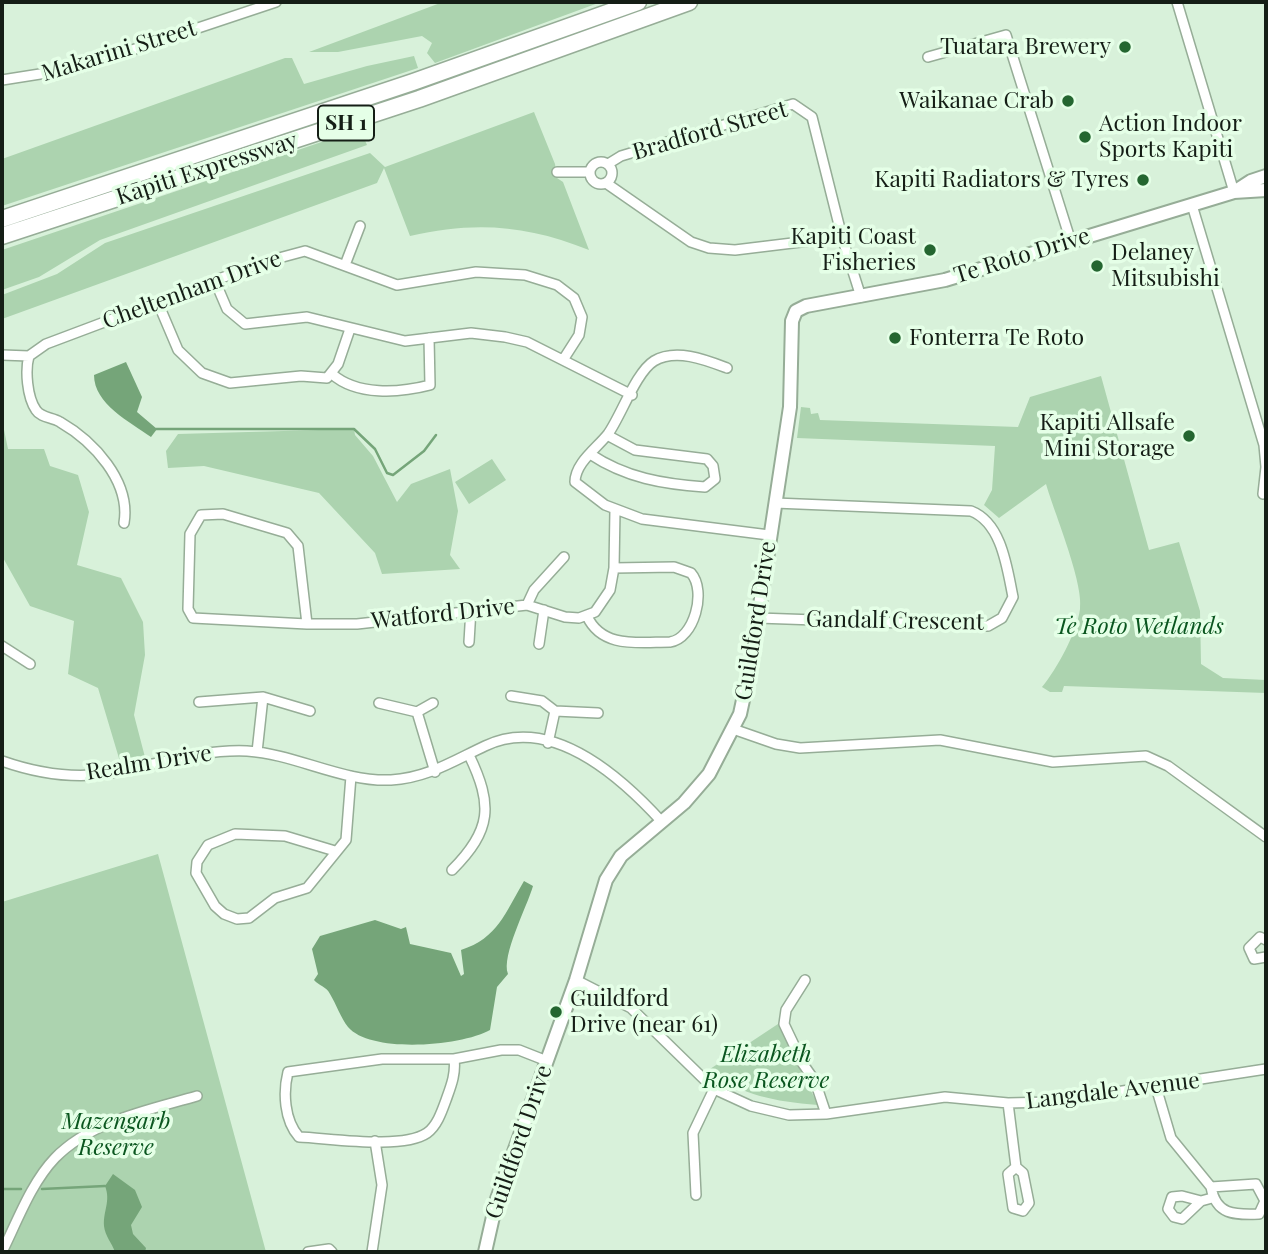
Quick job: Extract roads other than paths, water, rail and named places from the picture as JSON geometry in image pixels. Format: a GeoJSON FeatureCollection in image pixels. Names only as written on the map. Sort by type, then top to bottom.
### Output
{"type":"FeatureCollection","features":[{"type":"Feature","properties":{"kind":"highway","name":"Kāpiti Expressway"},"geometry":{"type":"LineString","coordinates":[[2,219],[413,82],[638,2]]}},
{"type":"Feature","properties":{"kind":"highway","name":"Kāpiti Expressway"},"geometry":{"type":"LineString","coordinates":[[2,236],[419,99],[688,2]]}},
{"type":"Feature","properties":{"kind":"street","name":"Makarini Street"},"geometry":{"type":"LineString","coordinates":[[2,80],[78,68],[276,2]]}},
{"type":"Feature","properties":{"kind":"street"},"geometry":{"type":"LineString","coordinates":[[1177,2],[1234,192]]}},
{"type":"Feature","properties":{"kind":"street"},"geometry":{"type":"LineString","coordinates":[[928,57],[1006,34],[1071,242]]}},
{"type":"Feature","properties":{"kind":"street","name":"Bradford Street"},"geometry":{"type":"LineString","coordinates":[[590,172],[597,162],[608,164],[621,156],[793,104],[812,117],[842,237],[861,297]]}},
{"type":"Feature","properties":{"kind":"street","name":"Bradford Street"},"geometry":{"type":"LineString","coordinates":[[606,183],[612,173],[608,164]]}},
{"type":"Feature","properties":{"kind":"street","name":"Bradford Street"},"geometry":{"type":"LineString","coordinates":[[557,172],[590,172]]}},
{"type":"Feature","properties":{"kind":"street","name":"Bradford Street"},"geometry":{"type":"LineString","coordinates":[[590,172],[595,182],[606,183],[691,242],[709,248],[735,250],[842,237]]}},
{"type":"Feature","properties":{"kind":"street","name":"Te Roto Drive"},"geometry":{"type":"LineString","coordinates":[[1234,192],[1251,181],[1266,176]]}},
{"type":"Feature","properties":{"kind":"street","name":"Te Roto Drive"},"geometry":{"type":"LineString","coordinates":[[806,306],[945,280],[1234,192],[1266,190]]}},
{"type":"Feature","properties":{"kind":"street"},"geometry":{"type":"LineString","coordinates":[[1192,205],[1264,445],[1266,467],[1263,494]]}},
{"type":"Feature","properties":{"kind":"street"},"geometry":{"type":"LineString","coordinates":[[345,265],[360,226]]}},
{"type":"Feature","properties":{"kind":"street","name":"Cheltenham Drive"},"geometry":{"type":"LineString","coordinates":[[29,356],[46,344],[264,262],[305,251],[397,285],[476,272],[525,275],[557,285],[574,298],[582,317],[579,335],[563,360]]}},
{"type":"Feature","properties":{"kind":"street"},"geometry":{"type":"LineString","coordinates":[[215,281],[227,309],[245,324],[307,317],[404,341],[471,333],[505,337],[527,342],[632,395]]}},
{"type":"Feature","properties":{"kind":"street"},"geometry":{"type":"LineString","coordinates":[[158,303],[182,357],[202,373],[222,382],[327,378],[332,374],[350,328]]}},
{"type":"Feature","properties":{"kind":"street","name":"Guildford Drive"},"geometry":{"type":"LineString","coordinates":[[485,1252],[497,1199],[576,980],[606,880],[621,856],[662,822],[709,774],[733,729],[745,698],[790,407],[792,321],[796,311],[806,306]]}},
{"type":"Feature","properties":{"kind":"street"},"geometry":{"type":"LineString","coordinates":[[332,374],[344,383],[392,392],[430,385],[429,338]]}},
{"type":"Feature","properties":{"kind":"street"},"geometry":{"type":"LineString","coordinates":[[2,355],[29,356],[27,371],[36,410],[71,429],[109,464],[118,486],[124,523]]}},
{"type":"Feature","properties":{"kind":"street"},"geometry":{"type":"LineString","coordinates":[[727,368],[676,355],[655,360],[644,370],[607,435],[575,476],[578,486],[615,510],[656,521],[769,535]]}},
{"type":"Feature","properties":{"kind":"street"},"geometry":{"type":"LineString","coordinates":[[590,454],[626,474],[656,483],[705,487],[715,479],[713,466],[707,460],[635,450],[607,435]]}},
{"type":"Feature","properties":{"kind":"street","name":"Gandalf Crescent"},"geometry":{"type":"LineString","coordinates":[[758,618],[988,626],[1002,618],[1013,597],[995,530],[979,514],[971,511],[775,503]]}},
{"type":"Feature","properties":{"kind":"street"},"geometry":{"type":"LineString","coordinates":[[614,568],[679,568],[691,573],[698,586],[688,631],[677,641],[617,642],[594,629],[587,616],[604,603],[610,590],[614,568],[615,510]]}},
{"type":"Feature","properties":{"kind":"street","name":"Watford Drive"},"geometry":{"type":"LineString","coordinates":[[307,624],[298,546],[294,538],[288,533],[223,514],[207,512],[197,518],[190,534],[188,609],[193,618],[307,624],[357,624],[471,609],[527,605],[573,619],[587,616]]}},
{"type":"Feature","properties":{"kind":"street"},"geometry":{"type":"LineString","coordinates":[[527,605],[534,590],[564,557]]}},
{"type":"Feature","properties":{"kind":"street"},"geometry":{"type":"LineString","coordinates":[[469,642],[471,609]]}},
{"type":"Feature","properties":{"kind":"street"},"geometry":{"type":"LineString","coordinates":[[539,644],[544,610]]}},
{"type":"Feature","properties":{"kind":"street"},"geometry":{"type":"LineString","coordinates":[[2,646],[30,664]]}},
{"type":"Feature","properties":{"kind":"street"},"geometry":{"type":"LineString","coordinates":[[511,696],[542,701],[555,711],[598,713]]}},
{"type":"Feature","properties":{"kind":"street"},"geometry":{"type":"LineString","coordinates":[[257,752],[262,697]]}},
{"type":"Feature","properties":{"kind":"street"},"geometry":{"type":"LineString","coordinates":[[199,702],[262,697],[310,711]]}},
{"type":"Feature","properties":{"kind":"street"},"geometry":{"type":"LineString","coordinates":[[379,703],[417,712],[433,703]]}},
{"type":"Feature","properties":{"kind":"street"},"geometry":{"type":"LineString","coordinates":[[548,743],[555,711]]}},
{"type":"Feature","properties":{"kind":"street"},"geometry":{"type":"LineString","coordinates":[[417,712],[435,772]]}},
{"type":"Feature","properties":{"kind":"street"},"geometry":{"type":"LineString","coordinates":[[733,729],[776,744],[800,748],[940,740],[1054,762],[1146,756],[1168,766],[1266,836]]}},
{"type":"Feature","properties":{"kind":"street","name":"Realm Drive"},"geometry":{"type":"LineString","coordinates":[[2,761],[32,770],[88,775],[216,752],[257,752],[298,760],[351,776],[390,780],[435,772],[502,740],[525,739],[576,751],[611,773],[662,822]]}},
{"type":"Feature","properties":{"kind":"street"},"geometry":{"type":"LineString","coordinates":[[452,870],[476,842],[486,811],[482,783],[469,755]]}},
{"type":"Feature","properties":{"kind":"street"},"geometry":{"type":"LineString","coordinates":[[335,850],[285,836],[235,834],[208,845],[197,862],[196,873],[199,884],[220,912],[237,919],[249,918],[275,898],[307,888],[347,834],[351,776]]}},
{"type":"Feature","properties":{"kind":"street"},"geometry":{"type":"LineString","coordinates":[[1266,940],[1261,937],[1249,948],[1254,959],[1266,957]]}},
{"type":"Feature","properties":{"kind":"street","name":"Langdale Avenue"},"geometry":{"type":"LineString","coordinates":[[576,980],[631,1008],[714,1089],[751,1106],[789,1115],[826,1114],[945,1097],[1008,1103],[1063,1101],[1266,1069]]}},
{"type":"Feature","properties":{"kind":"street"},"geometry":{"type":"LineString","coordinates":[[805,980],[786,1010],[784,1024],[803,1064],[815,1081],[826,1114]]}},
{"type":"Feature","properties":{"kind":"street"},"geometry":{"type":"LineString","coordinates":[[454,1059],[454,1077],[448,1095],[440,1115],[426,1133],[409,1139],[376,1141],[299,1136],[290,1128],[284,1088],[288,1072],[382,1059],[454,1059],[501,1049],[519,1050],[547,1061]]}},
{"type":"Feature","properties":{"kind":"street"},"geometry":{"type":"LineString","coordinates":[[1156,1087],[1171,1138],[1211,1187],[1212,1198],[1222,1209],[1235,1214],[1259,1214],[1265,1201],[1256,1184],[1211,1187]]}},
{"type":"Feature","properties":{"kind":"street"},"geometry":{"type":"LineString","coordinates":[[696,1195],[693,1133],[714,1089]]}},
{"type":"Feature","properties":{"kind":"street"},"geometry":{"type":"LineString","coordinates":[[2,1252],[30,1197],[55,1159],[83,1137],[119,1120],[197,1096]]}},
{"type":"Feature","properties":{"kind":"street"},"geometry":{"type":"LineString","coordinates":[[1008,1103],[1016,1167]]}},
{"type":"Feature","properties":{"kind":"street"},"geometry":{"type":"LineString","coordinates":[[372,1252],[383,1185],[376,1141]]}},
{"type":"Feature","properties":{"kind":"street"},"geometry":{"type":"LineString","coordinates":[[1201,1201],[1212,1198]]}},
{"type":"Feature","properties":{"kind":"street"},"geometry":{"type":"LineString","coordinates":[[308,1252],[315,1249],[329,1249],[332,1252]]}},
{"type":"Feature","properties":{"kind":"waterway"},"geometry":{"type":"LineString","coordinates":[[156,429],[354,429],[375,449],[387,473],[393,475],[424,451],[436,435]]}},
{"type":"Feature","properties":{"kind":"waterway"},"geometry":{"type":"LineString","coordinates":[[42,1189],[105,1186]]}},
{"type":"Feature","properties":{"kind":"waterway"},"geometry":{"type":"LineString","coordinates":[[2,1189],[21,1189]]}},
{"type":"Feature","properties":{"kind":"place","name":"Tuatara Brewery"},"geometry":{"type":"Point","coordinates":[1125,47]}},
{"type":"Feature","properties":{"kind":"place","name":"Waikanae Crab"},"geometry":{"type":"Point","coordinates":[1068,101]}},
{"type":"Feature","properties":{"kind":"place","name":"Action Indoor Sports Kapiti"},"geometry":{"type":"Point","coordinates":[1085,137]}},
{"type":"Feature","properties":{"kind":"place","name":"Kapiti Radiators & Tyres"},"geometry":{"type":"Point","coordinates":[1143,180]}},
{"type":"Feature","properties":{"kind":"place","name":"Kapiti Coast Fisheries"},"geometry":{"type":"Point","coordinates":[930,250]}},
{"type":"Feature","properties":{"kind":"place","name":"Delaney Mitsubishi"},"geometry":{"type":"Point","coordinates":[1097,266]}},
{"type":"Feature","properties":{"kind":"place","name":"Fonterra Te Roto"},"geometry":{"type":"Point","coordinates":[895,338]}},
{"type":"Feature","properties":{"kind":"place","name":"Kapiti Allsafe Mini Storage"},"geometry":{"type":"Point","coordinates":[1189,436]}},
{"type":"Feature","properties":{"kind":"place","name":"Guildford Drive (near 61)"},"geometry":{"type":"Point","coordinates":[556,1012]}},
{"type":"Feature","properties":{"kind":"park label","name":"Te Roto Wetlands"},"geometry":{"type":"Point","coordinates":[1139,627]}},
{"type":"Feature","properties":{"kind":"park label","name":"Elizabeth Rose Reserve"},"geometry":{"type":"Point","coordinates":[766,1068]}},
{"type":"Feature","properties":{"kind":"park label","name":"Mazengarb Reserve"},"geometry":{"type":"Point","coordinates":[116,1135]}}]}
